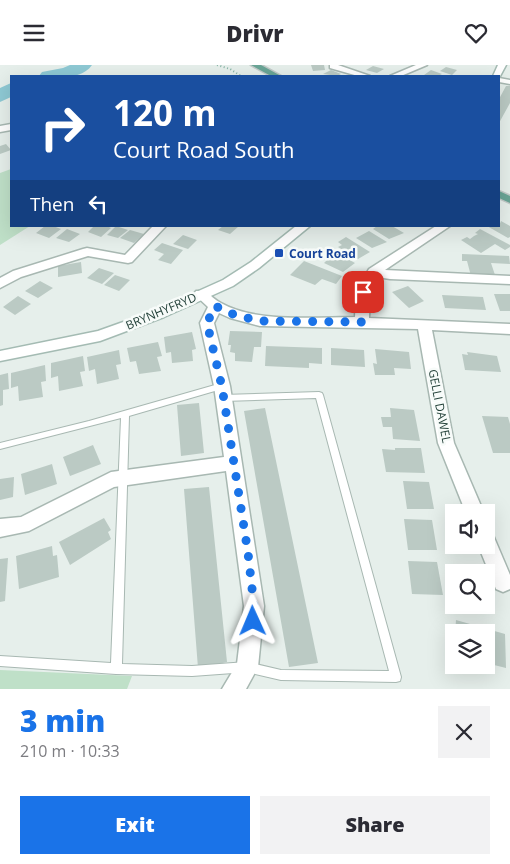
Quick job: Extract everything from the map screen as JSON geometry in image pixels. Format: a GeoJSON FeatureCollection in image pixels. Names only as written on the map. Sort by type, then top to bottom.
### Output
{"type":"FeatureCollection","features":[{"type":"Feature","properties":{"kind":"main road"},"geometry":{"type":"LineString","coordinates":[[255,65],[275,75]]}},
{"type":"Feature","properties":{"kind":"street"},"geometry":{"type":"LineString","coordinates":[[397,75],[423,65]]}},
{"type":"Feature","properties":{"kind":"street"},"geometry":{"type":"LineString","coordinates":[[332,66],[363,75]]}},
{"type":"Feature","properties":{"kind":"street"},"geometry":{"type":"LineString","coordinates":[[0,284],[17,274],[87,252],[128,259],[159,227]]}},
{"type":"Feature","properties":{"kind":"street","name":"BRYNHYFRYD"},"geometry":{"type":"LineString","coordinates":[[0,356],[100,336],[159,314],[228,283],[255,265],[303,227]]}},
{"type":"Feature","properties":{"kind":"street"},"geometry":{"type":"LineString","coordinates":[[362,322],[363,292],[373,272],[442,227]]}},
{"type":"Feature","properties":{"kind":"street"},"geometry":{"type":"LineString","coordinates":[[373,272],[390,275],[510,280]]}},
{"type":"Feature","properties":{"kind":"street"},"geometry":{"type":"LineString","coordinates":[[201,294],[215,306],[235,315],[260,321],[362,322],[510,329]]}},
{"type":"Feature","properties":{"kind":"street"},"geometry":{"type":"LineString","coordinates":[[215,306],[207,323],[222,392],[248,553],[254,606],[247,667],[233,689]]}},
{"type":"Feature","properties":{"kind":"street","name":"GELLI DAWEL"},"geometry":{"type":"LineString","coordinates":[[424,325],[446,443],[471,504]]}},
{"type":"Feature","properties":{"kind":"street"},"geometry":{"type":"LineString","coordinates":[[0,529],[23,525],[111,480],[233,463]]}},
{"type":"Feature","properties":{"kind":"street"},"geometry":{"type":"LineString","coordinates":[[491,554],[503,582]]}},
{"type":"Feature","properties":{"kind":"lane"},"geometry":{"type":"LineString","coordinates":[[0,446],[125,414],[222,392],[319,395],[396,677],[281,675],[247,667],[192,671],[116,669],[0,661]]}},
{"type":"Feature","properties":{"kind":"lane"},"geometry":{"type":"LineString","coordinates":[[116,669],[125,414]]}},
{"type":"Feature","properties":{"kind":"path"},"geometry":{"type":"LineString","coordinates":[[217,65],[239,75]]}},
{"type":"Feature","properties":{"kind":"path"},"geometry":{"type":"LineString","coordinates":[[230,75],[233,71]]}},
{"type":"Feature","properties":{"kind":"green space"},"geometry":{"type":"Polygon","coordinates":[[[10,169],[10,227],[28,227],[0,245],[0,173],[10,169]]]}},
{"type":"Feature","properties":{"kind":"green space"},"geometry":{"type":"Polygon","coordinates":[[[0,670],[132,676],[127,689],[0,689],[0,670]]]}},
{"type":"Feature","properties":{"kind":"building"},"geometry":{"type":"Polygon","coordinates":[[[311,65],[324,65],[325,70],[313,71],[311,65]]]}},
{"type":"Feature","properties":{"kind":"building"},"geometry":{"type":"Polygon","coordinates":[[[373,66],[384,69],[377,73],[366,70],[373,66]]]}},
{"type":"Feature","properties":{"kind":"building"},"geometry":{"type":"Polygon","coordinates":[[[446,67],[457,70],[452,75],[440,71],[446,67]]]}},
{"type":"Feature","properties":{"kind":"building"},"geometry":{"type":"Polygon","coordinates":[[[331,70],[341,74],[330,75],[323,74],[331,70]]]}},
{"type":"Feature","properties":{"kind":"building"},"geometry":{"type":"Polygon","coordinates":[[[431,70],[442,74],[440,75],[424,75],[431,70]]]}},
{"type":"Feature","properties":{"kind":"building"},"geometry":{"type":"Polygon","coordinates":[[[506,86],[510,86],[510,103],[500,121],[500,97],[506,86]]]}},
{"type":"Feature","properties":{"kind":"building"},"geometry":{"type":"Polygon","coordinates":[[[6,144],[10,150],[0,154],[0,146],[6,144]]]}},
{"type":"Feature","properties":{"kind":"building"},"geometry":{"type":"Polygon","coordinates":[[[501,221],[510,226],[510,237],[508,238],[489,227],[500,227],[501,221]]]}},
{"type":"Feature","properties":{"kind":"building"},"geometry":{"type":"Polygon","coordinates":[[[44,227],[61,229],[49,238],[36,233],[44,227]]]}},
{"type":"Feature","properties":{"kind":"building"},"geometry":{"type":"Polygon","coordinates":[[[93,227],[111,228],[101,237],[88,232],[93,227]]]}},
{"type":"Feature","properties":{"kind":"building"},"geometry":{"type":"Polygon","coordinates":[[[115,227],[128,230],[118,238],[107,235],[115,227]]]}},
{"type":"Feature","properties":{"kind":"building"},"geometry":{"type":"Polygon","coordinates":[[[222,227],[238,227],[230,234],[218,230],[222,227]]]}},
{"type":"Feature","properties":{"kind":"building"},"geometry":{"type":"Polygon","coordinates":[[[376,227],[394,227],[404,233],[389,239],[373,229],[376,227]]]}},
{"type":"Feature","properties":{"kind":"building"},"geometry":{"type":"Polygon","coordinates":[[[67,229],[80,234],[69,242],[56,238],[67,229]]]}},
{"type":"Feature","properties":{"kind":"building"},"geometry":{"type":"Polygon","coordinates":[[[480,229],[510,245],[510,247],[505,250],[495,244],[481,253],[461,240],[467,237],[470,239],[478,234],[475,233],[480,229]]]}},
{"type":"Feature","properties":{"kind":"building"},"geometry":{"type":"Polygon","coordinates":[[[130,230],[144,234],[134,243],[120,238],[130,230]]]}},
{"type":"Feature","properties":{"kind":"building"},"geometry":{"type":"Polygon","coordinates":[[[369,231],[387,242],[372,248],[356,238],[369,231]]]}},
{"type":"Feature","properties":{"kind":"building"},"geometry":{"type":"Polygon","coordinates":[[[183,235],[197,240],[188,249],[173,244],[183,235]]]}},
{"type":"Feature","properties":{"kind":"building"},"geometry":{"type":"Polygon","coordinates":[[[346,237],[370,252],[358,259],[338,247],[342,245],[338,242],[346,237]]]}},
{"type":"Feature","properties":{"kind":"building"},"geometry":{"type":"Polygon","coordinates":[[[162,243],[183,250],[171,264],[158,260],[164,254],[154,250],[162,243]]]}},
{"type":"Feature","properties":{"kind":"building"},"geometry":{"type":"Polygon","coordinates":[[[335,252],[355,263],[343,272],[324,263],[335,252]]]}},
{"type":"Feature","properties":{"kind":"building"},"geometry":{"type":"Polygon","coordinates":[[[462,254],[509,256],[510,264],[491,263],[496,278],[471,276],[467,261],[462,261],[462,254]]]}},
{"type":"Feature","properties":{"kind":"building"},"geometry":{"type":"Polygon","coordinates":[[[304,261],[342,276],[336,284],[322,279],[315,285],[290,275],[304,261]]]}},
{"type":"Feature","properties":{"kind":"building"},"geometry":{"type":"Polygon","coordinates":[[[81,262],[82,273],[58,277],[58,266],[81,262]]]}},
{"type":"Feature","properties":{"kind":"building"},"geometry":{"type":"Polygon","coordinates":[[[99,268],[114,273],[102,284],[87,278],[99,268]]]}},
{"type":"Feature","properties":{"kind":"building"},"geometry":{"type":"Polygon","coordinates":[[[115,275],[130,280],[119,291],[104,285],[115,275]]]}},
{"type":"Feature","properties":{"kind":"building"},"geometry":{"type":"Polygon","coordinates":[[[40,281],[53,288],[38,298],[25,291],[40,281]]]}},
{"type":"Feature","properties":{"kind":"building"},"geometry":{"type":"Polygon","coordinates":[[[408,286],[424,301],[409,308],[392,292],[408,286]]]}},
{"type":"Feature","properties":{"kind":"building"},"geometry":{"type":"Polygon","coordinates":[[[494,294],[510,294],[510,311],[500,311],[494,294]]]}},
{"type":"Feature","properties":{"kind":"building"},"geometry":{"type":"Polygon","coordinates":[[[442,295],[483,297],[486,310],[445,308],[442,295]]]}},
{"type":"Feature","properties":{"kind":"building"},"geometry":{"type":"Polygon","coordinates":[[[18,296],[31,304],[15,315],[3,307],[18,296]]]}},
{"type":"Feature","properties":{"kind":"building"},"geometry":{"type":"Polygon","coordinates":[[[230,331],[262,332],[261,347],[254,347],[252,362],[235,361],[235,353],[230,352],[231,345],[228,345],[230,331]]]}},
{"type":"Feature","properties":{"kind":"building"},"geometry":{"type":"Polygon","coordinates":[[[192,332],[196,349],[192,350],[193,361],[172,363],[171,352],[166,353],[164,337],[192,332]]]}},
{"type":"Feature","properties":{"kind":"building"},"geometry":{"type":"Polygon","coordinates":[[[158,342],[162,356],[157,357],[161,371],[139,374],[136,361],[130,362],[127,348],[158,342]]]}},
{"type":"Feature","properties":{"kind":"building"},"geometry":{"type":"Polygon","coordinates":[[[266,346],[322,348],[322,364],[309,363],[309,368],[265,366],[266,346]]]}},
{"type":"Feature","properties":{"kind":"building"},"geometry":{"type":"Polygon","coordinates":[[[331,348],[364,350],[365,367],[331,365],[331,348]]]}},
{"type":"Feature","properties":{"kind":"building"},"geometry":{"type":"Polygon","coordinates":[[[375,349],[409,352],[411,369],[394,368],[395,375],[375,375],[373,363],[377,364],[375,349]]]}},
{"type":"Feature","properties":{"kind":"building"},"geometry":{"type":"Polygon","coordinates":[[[119,350],[121,364],[116,365],[119,379],[97,384],[95,369],[89,371],[87,357],[119,350]]]}},
{"type":"Feature","properties":{"kind":"building"},"geometry":{"type":"Polygon","coordinates":[[[467,352],[497,356],[501,372],[465,370],[462,354],[468,355],[467,352]]]}},
{"type":"Feature","properties":{"kind":"building"},"geometry":{"type":"Polygon","coordinates":[[[83,356],[85,371],[80,372],[83,386],[59,391],[58,376],[51,378],[51,363],[83,356]]]}},
{"type":"Feature","properties":{"kind":"building"},"geometry":{"type":"Polygon","coordinates":[[[45,365],[46,381],[41,382],[43,397],[19,401],[18,386],[11,388],[11,373],[45,365]]]}},
{"type":"Feature","properties":{"kind":"building"},"geometry":{"type":"Polygon","coordinates":[[[8,373],[9,389],[3,390],[3,405],[0,406],[0,375],[8,373]]]}},
{"type":"Feature","properties":{"kind":"building"},"geometry":{"type":"Polygon","coordinates":[[[199,403],[204,453],[181,456],[177,405],[199,403]]]}},
{"type":"Feature","properties":{"kind":"building"},"geometry":{"type":"Polygon","coordinates":[[[265,408],[318,663],[289,667],[244,411],[265,408]]]}},
{"type":"Feature","properties":{"kind":"building"},"geometry":{"type":"Polygon","coordinates":[[[390,408],[414,410],[420,441],[393,439],[392,427],[383,427],[381,417],[391,417],[390,408]]]}},
{"type":"Feature","properties":{"kind":"building"},"geometry":{"type":"Polygon","coordinates":[[[482,416],[508,417],[510,424],[510,453],[493,453],[482,416]]]}},
{"type":"Feature","properties":{"kind":"building"},"geometry":{"type":"Polygon","coordinates":[[[93,445],[101,464],[70,476],[63,457],[93,445]]]}},
{"type":"Feature","properties":{"kind":"building"},"geometry":{"type":"Polygon","coordinates":[[[395,448],[421,448],[425,473],[386,472],[382,449],[395,450],[395,448]]]}},
{"type":"Feature","properties":{"kind":"building"},"geometry":{"type":"Polygon","coordinates":[[[52,464],[57,484],[25,495],[21,474],[52,464]]]}},
{"type":"Feature","properties":{"kind":"building"},"geometry":{"type":"Polygon","coordinates":[[[14,477],[13,497],[0,500],[0,479],[14,477]]]}},
{"type":"Feature","properties":{"kind":"building"},"geometry":{"type":"Polygon","coordinates":[[[403,481],[429,482],[434,509],[407,509],[403,481]]]}},
{"type":"Feature","properties":{"kind":"building"},"geometry":{"type":"Polygon","coordinates":[[[209,487],[227,662],[198,668],[184,489],[209,487]]]}},
{"type":"Feature","properties":{"kind":"building"},"geometry":{"type":"Polygon","coordinates":[[[104,518],[111,530],[108,532],[111,539],[70,565],[59,542],[104,518]]]}},
{"type":"Feature","properties":{"kind":"building"},"geometry":{"type":"Polygon","coordinates":[[[404,519],[432,520],[437,550],[408,550],[404,519]]]}},
{"type":"Feature","properties":{"kind":"building"},"geometry":{"type":"Polygon","coordinates":[[[52,546],[53,556],[57,555],[59,577],[19,589],[16,556],[52,546]]]}},
{"type":"Feature","properties":{"kind":"building"},"geometry":{"type":"Polygon","coordinates":[[[8,558],[5,601],[0,602],[0,559],[8,558]]]}},
{"type":"Feature","properties":{"kind":"building"},"geometry":{"type":"Polygon","coordinates":[[[408,561],[437,562],[443,595],[412,594],[408,561]]]}},
{"type":"Feature","properties":{"kind":"building"},"geometry":{"type":"Polygon","coordinates":[[[456,620],[470,624],[456,624],[456,620]]]}},
{"type":"Feature","properties":{"kind":"building"},"geometry":{"type":"Polygon","coordinates":[[[495,631],[505,634],[506,668],[495,665],[495,631]]]}},
{"type":"Feature","properties":{"kind":"waterway"},"geometry":{"type":"LineString","coordinates":[[55,75],[68,73],[83,65]]}},
{"type":"Feature","properties":{"kind":"waterway"},"geometry":{"type":"LineString","coordinates":[[0,96],[10,90]]}},
{"type":"Feature","properties":{"kind":"place","name":"Court Road"},"geometry":{"type":"Point","coordinates":[279,253]}},
{"type":"Feature","properties":{"kind":"route"},"geometry":{"type":"LineString","coordinates":[[253,621],[254,606],[248,553],[222,387],[207,323],[210,314],[215,306],[235,315],[260,321],[362,322],[363,292]]}}]}
